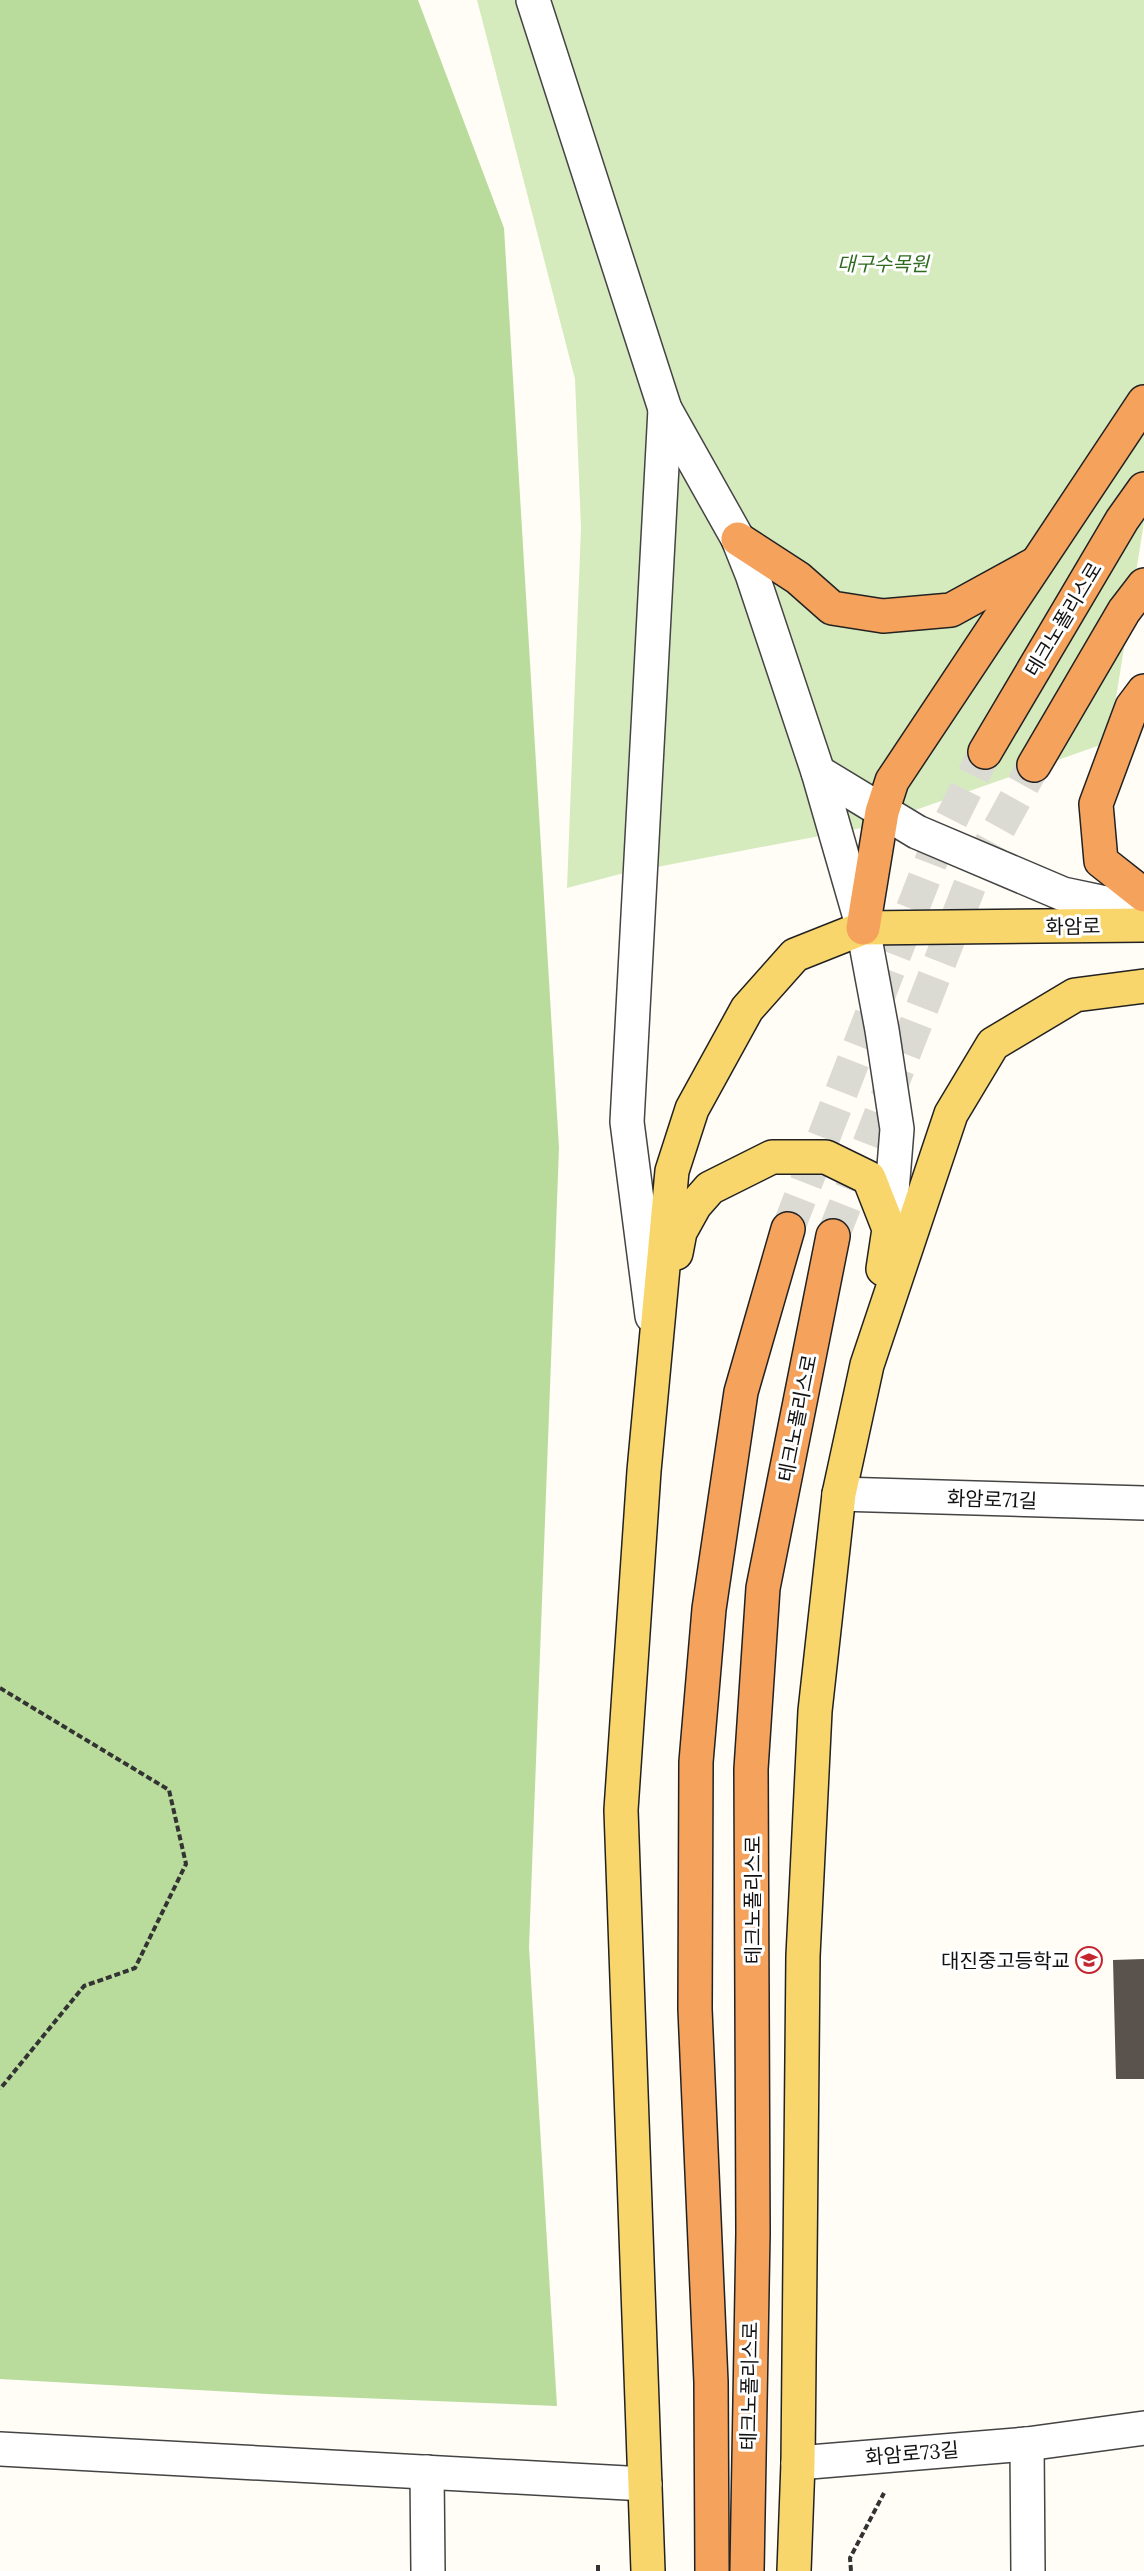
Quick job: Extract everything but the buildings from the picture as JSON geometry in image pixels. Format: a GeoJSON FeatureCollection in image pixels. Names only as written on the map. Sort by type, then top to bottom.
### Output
{"type":"FeatureCollection","features":[{"type":"Feature","properties":{"kind":"highway"},"geometry":{"type":"LineString","coordinates":[[863,928],[882,812],[892,781],[1144,402]]}},
{"type":"Feature","properties":{"kind":"highway","name":"테크노폴리스로"},"geometry":{"type":"LineString","coordinates":[[985,752],[1104,550],[1144,489]]}},
{"type":"Feature","properties":{"kind":"highway"},"geometry":{"type":"LineString","coordinates":[[738,539],[798,578],[832,608],[883,616],[951,610],[1037,563]]}},
{"type":"Feature","properties":{"kind":"highway"},"geometry":{"type":"LineString","coordinates":[[1034,765],[1124,611],[1144,585]]}},
{"type":"Feature","properties":{"kind":"highway"},"geometry":{"type":"LineString","coordinates":[[1144,690],[1132,707],[1096,804],[1101,861],[1144,895]]}},
{"type":"Feature","properties":{"kind":"highway"},"geometry":{"type":"LineString","coordinates":[[712,2571],[711,2382],[695,2009],[696,1762],[709,1608],[741,1392],[788,1229]]}},
{"type":"Feature","properties":{"kind":"highway","name":"테크노폴리스로"},"geometry":{"type":"LineString","coordinates":[[747,2571],[753,2233],[751,1769],[764,1588],[833,1236]]}},
{"type":"Feature","properties":{"kind":"main road","name":"화암로"},"geometry":{"type":"LineString","coordinates":[[863,928],[1144,925]]}},
{"type":"Feature","properties":{"kind":"main road"},"geometry":{"type":"LineString","coordinates":[[648,2571],[621,1810],[644,1471],[672,1171],[692,1109],[747,1009],[795,955],[863,928]]}},
{"type":"Feature","properties":{"kind":"main road"},"geometry":{"type":"LineString","coordinates":[[867,1365],[951,1113],[993,1044],[1075,994],[1144,986]]}},
{"type":"Feature","properties":{"kind":"main road"},"geometry":{"type":"LineString","coordinates":[[655,1341],[680,1232],[695,1205],[710,1188],[772,1157],[826,1157],[869,1178],[889,1229],[867,1365],[839,1494],[815,1711],[803,1945],[798,2463],[794,2571]]}},
{"type":"Feature","properties":{"kind":"street"},"geometry":{"type":"LineString","coordinates":[[532,0],[665,409],[738,539],[818,772],[863,928],[882,1030],[897,1129],[889,1229]]}},
{"type":"Feature","properties":{"kind":"street"},"geometry":{"type":"LineString","coordinates":[[655,1341],[627,1122],[665,409]]}},
{"type":"Feature","properties":{"kind":"street"},"geometry":{"type":"LineString","coordinates":[[818,772],[917,832],[1063,894],[1144,911]]}},
{"type":"Feature","properties":{"kind":"street","name":"화암로71길"},"geometry":{"type":"LineString","coordinates":[[839,1494],[1144,1503]]}},
{"type":"Feature","properties":{"kind":"street","name":"화암로73길"},"geometry":{"type":"LineString","coordinates":[[798,2463],[1027,2444],[1144,2428]]}},
{"type":"Feature","properties":{"kind":"street"},"geometry":{"type":"LineString","coordinates":[[1027,2444],[1028,2571]]}},
{"type":"Feature","properties":{"kind":"street"},"geometry":{"type":"LineString","coordinates":[[0,2449],[645,2484]]}},
{"type":"Feature","properties":{"kind":"street"},"geometry":{"type":"LineString","coordinates":[[427,2472],[428,2571]]}},
{"type":"Feature","properties":{"kind":"path"},"geometry":{"type":"LineString","coordinates":[[0,1688],[169,1790],[186,1864],[135,1968],[84,1986],[0,2089]]}},
{"type":"Feature","properties":{"kind":"path"},"geometry":{"type":"LineString","coordinates":[[851,2571],[850,2558],[885,2490]]}},
{"type":"Feature","properties":{"kind":"path"},"geometry":{"type":"LineString","coordinates":[[598,2565],[598,2571]]}},
{"type":"Feature","properties":{"kind":"green space"},"geometry":{"type":"Polygon","coordinates":[[[0,0],[418,0],[504,228],[559,1148],[529,1947],[557,2406],[286,2395],[0,2379],[0,0]]]}},
{"type":"Feature","properties":{"kind":"green space","name":"대구수목원"},"geometry":{"type":"Polygon","coordinates":[[[477,0],[1144,0],[1144,522],[1109,742],[867,827],[657,867],[665,447],[647,867],[567,888],[581,528],[575,379],[477,0]]]}},
{"type":"Feature","properties":{"kind":"tunnel"},"geometry":{"type":"LineString","coordinates":[[788,1229],[933,856],[985,752]]}},
{"type":"Feature","properties":{"kind":"tunnel"},"geometry":{"type":"LineString","coordinates":[[833,1236],[975,872],[1034,765]]}},
{"type":"Feature","properties":{"kind":"place","name":"대진중고등학교"},"geometry":{"type":"Point","coordinates":[1089,1960]}}]}
